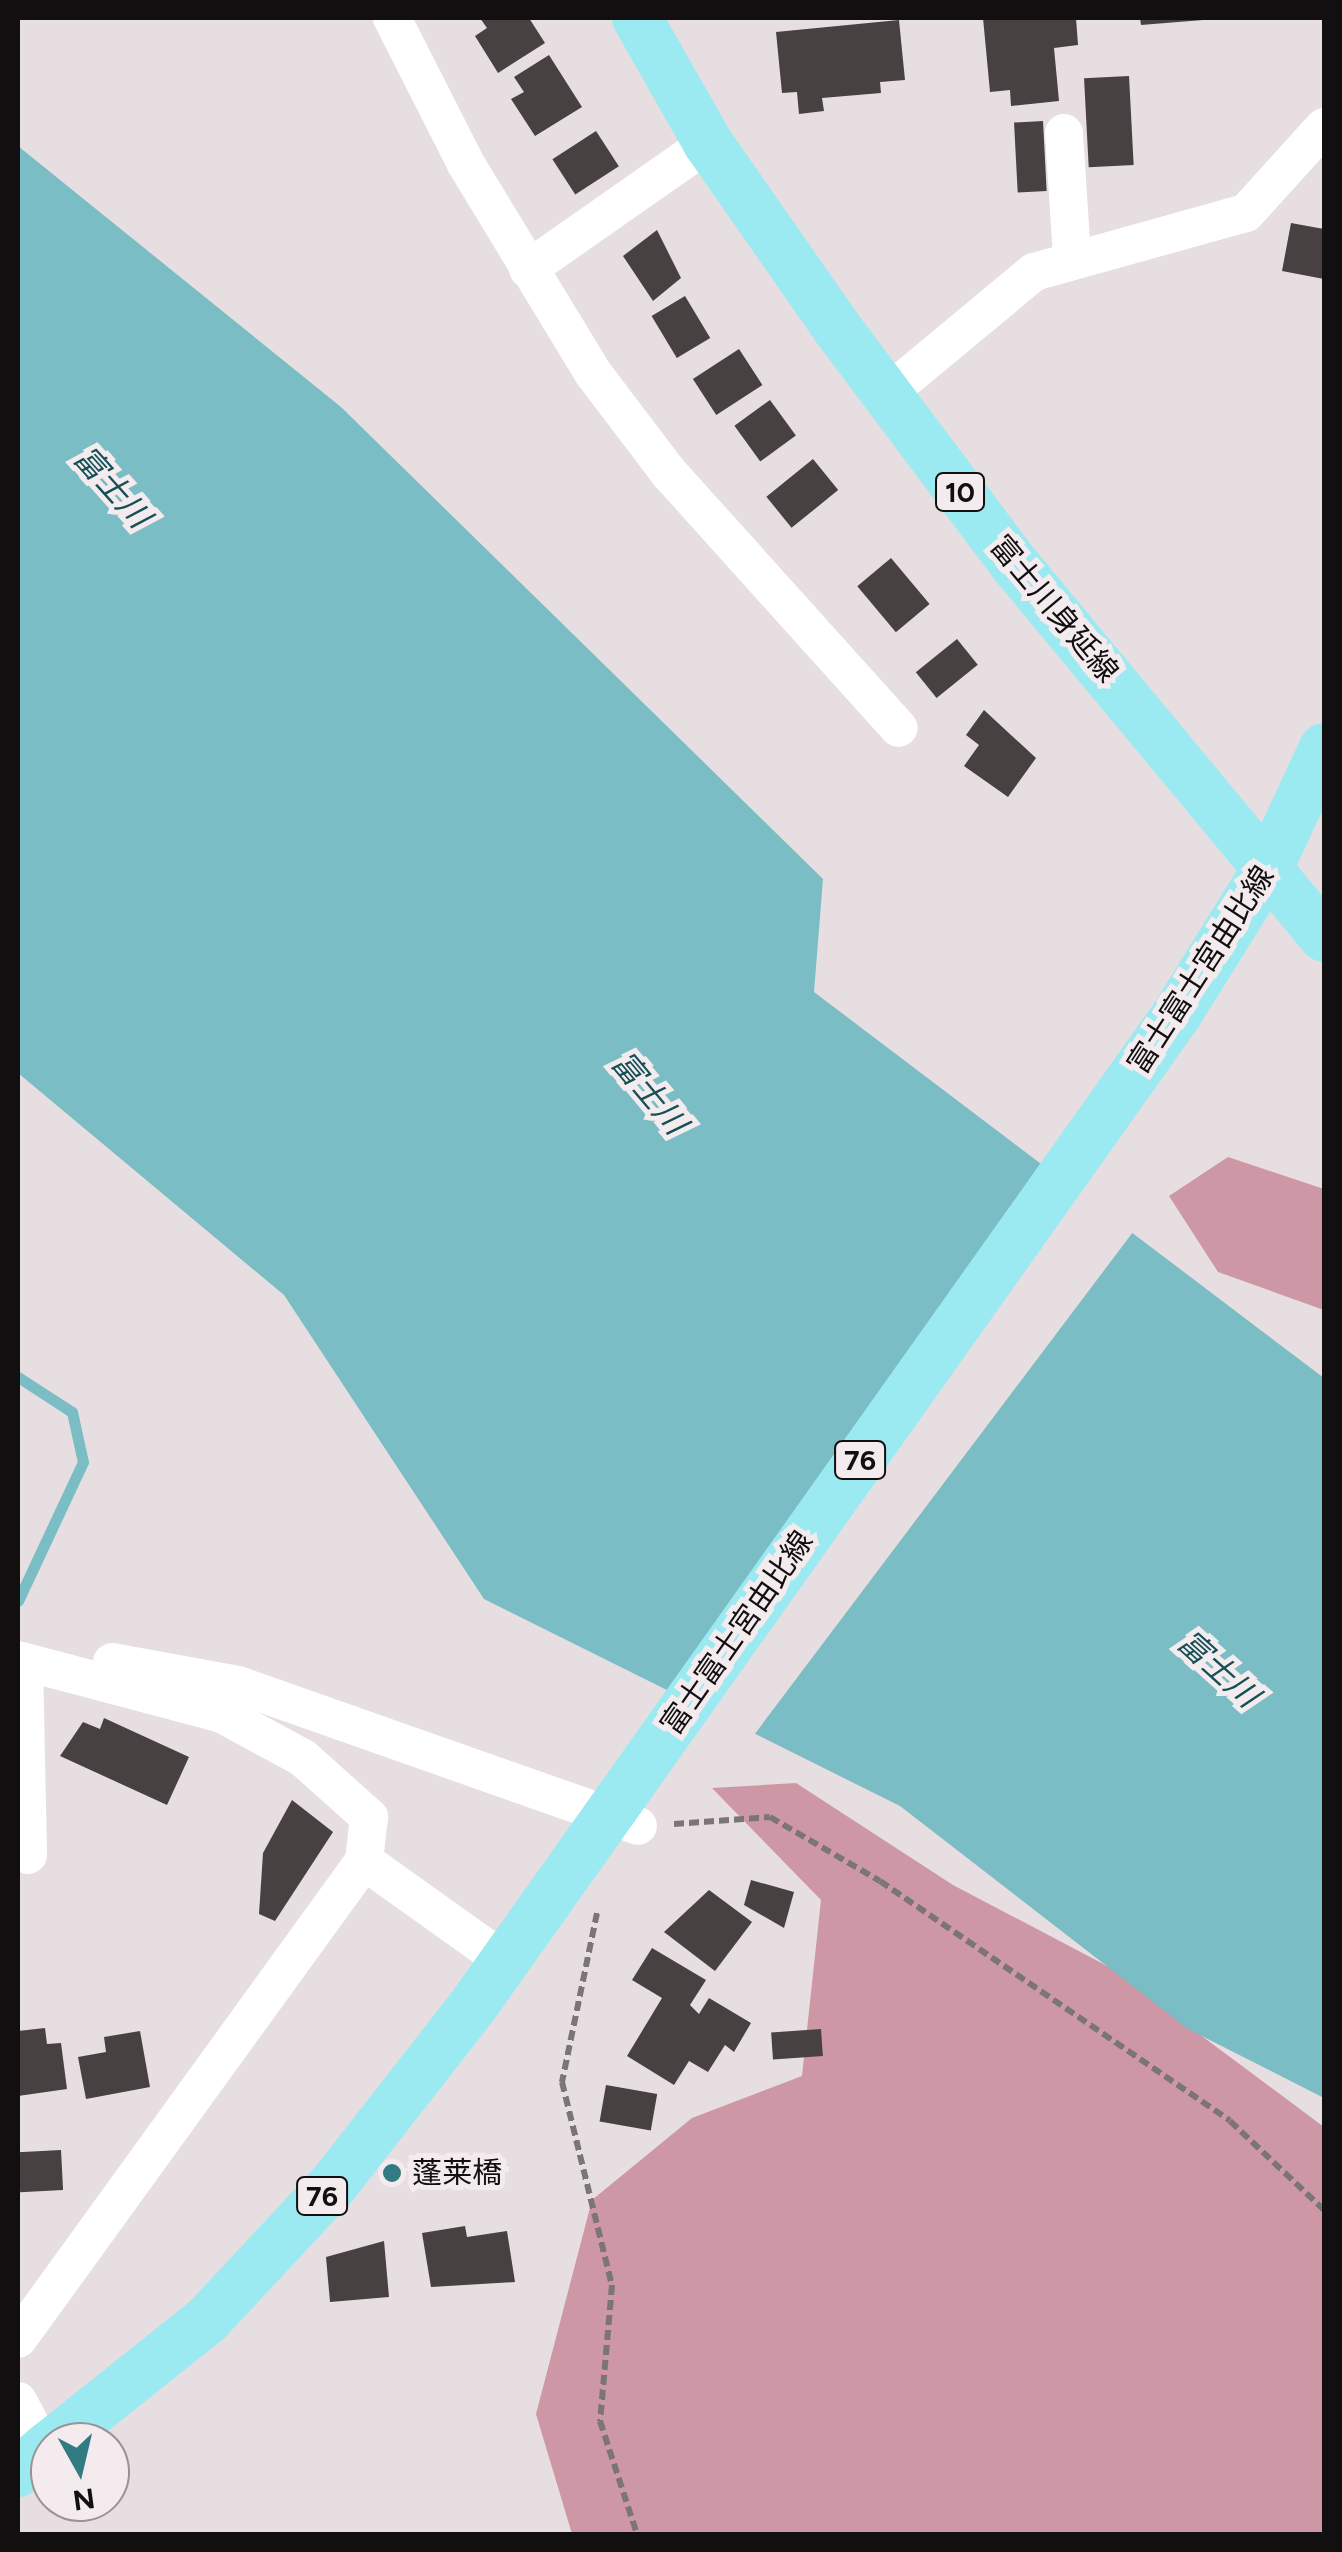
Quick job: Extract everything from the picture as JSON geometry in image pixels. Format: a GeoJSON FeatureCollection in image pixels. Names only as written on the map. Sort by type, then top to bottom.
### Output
{"type":"FeatureCollection","features":[{"type":"Feature","properties":{"kind":"main road","name":"富士川身延線"},"geometry":{"type":"LineString","coordinates":[[637,18],[708,144],[886,394],[1016,566],[1270,866],[1324,936]]}},
{"type":"Feature","properties":{"kind":"main road","name":"富士富士宮由比線"},"geometry":{"type":"LineString","coordinates":[[77,2422],[246,2279],[333,2185],[504,1961],[1177,1014],[1270,866],[1324,748]]}},
{"type":"Feature","properties":{"kind":"street"},"geometry":{"type":"LineString","coordinates":[[392,18],[528,269],[669,473],[899,728]]}},
{"type":"Feature","properties":{"kind":"street"},"geometry":{"type":"LineString","coordinates":[[886,394],[1034,272],[1072,257],[1246,213],[1324,127]]}},
{"type":"Feature","properties":{"kind":"street"},"geometry":{"type":"LineString","coordinates":[[1064,133],[1072,257]]}},
{"type":"Feature","properties":{"kind":"street"},"geometry":{"type":"LineString","coordinates":[[528,269],[708,144]]}},
{"type":"Feature","properties":{"kind":"street"},"geometry":{"type":"LineString","coordinates":[[18,2340],[364,1861],[370,1817],[303,1758],[222,1714],[21,1661],[28,1855]]}},
{"type":"Feature","properties":{"kind":"street"},"geometry":{"type":"LineString","coordinates":[[92,1680],[112,1662],[238,1685],[638,1826]]}},
{"type":"Feature","properties":{"kind":"street"},"geometry":{"type":"LineString","coordinates":[[364,1861],[504,1961]]}},
{"type":"Feature","properties":{"kind":"street"},"geometry":{"type":"LineString","coordinates":[[18,2401],[30,2426]]}},
{"type":"Feature","properties":{"kind":"path"},"geometry":{"type":"LineString","coordinates":[[638,1826],[770,1817],[880,1881],[1230,2121],[1324,2210]]}},
{"type":"Feature","properties":{"kind":"path"},"geometry":{"type":"LineString","coordinates":[[601,1905],[586,1936],[582,2005],[562,2082],[612,2285],[600,2420],[636,2534]]}},
{"type":"Feature","properties":{"kind":"shaded area"},"geometry":{"type":"Polygon","coordinates":[[[1228,1157],[1324,1189],[1324,1310],[1218,1272],[1169,1196],[1228,1157]]]}},
{"type":"Feature","properties":{"kind":"shaded area"},"geometry":{"type":"Polygon","coordinates":[[[796,1783],[953,1885],[1109,1967],[1324,2127],[1324,2534],[572,2534],[536,2414],[592,2200],[692,2118],[802,2076],[821,1900],[712,1788],[796,1783]]]}},
{"type":"Feature","properties":{"kind":"water","name":"富士川"},"geometry":{"type":"Polygon","coordinates":[[[18,146],[341,407],[823,879],[814,992],[1324,1378],[1324,2098],[1188,2029],[900,1806],[484,1599],[284,1295],[18,1073],[18,146]]]}},
{"type":"Feature","properties":{"kind":"pier"},"geometry":{"type":"Polygon","coordinates":[[[1062,1175],[1135,1230],[743,1749],[671,1694],[1062,1175]]]}},
{"type":"Feature","properties":{"kind":"building"},"geometry":{"type":"Polygon","coordinates":[[[480,18],[529,18],[545,43],[498,73],[475,36],[487,28],[480,18]]]}},
{"type":"Feature","properties":{"kind":"building"},"geometry":{"type":"Polygon","coordinates":[[[983,18],[1076,18],[1078,45],[1054,48],[1059,101],[1011,106],[1010,90],[990,92],[983,18]]]}},
{"type":"Feature","properties":{"kind":"building"},"geometry":{"type":"Polygon","coordinates":[[[1140,18],[1203,18],[1203,20],[1141,25],[1140,18]]]}},
{"type":"Feature","properties":{"kind":"building"},"geometry":{"type":"Polygon","coordinates":[[[899,20],[905,80],[880,82],[881,93],[822,98],[824,111],[799,114],[797,92],[782,93],[776,32],[899,20]]]}},
{"type":"Feature","properties":{"kind":"building"},"geometry":{"type":"Polygon","coordinates":[[[549,55],[582,107],[535,136],[511,99],[524,92],[514,77],[549,55]]]}},
{"type":"Feature","properties":{"kind":"building"},"geometry":{"type":"Polygon","coordinates":[[[1129,76],[1134,165],[1089,167],[1084,78],[1129,76]]]}},
{"type":"Feature","properties":{"kind":"building"},"geometry":{"type":"Polygon","coordinates":[[[1043,121],[1047,191],[1018,192],[1014,123],[1043,121]]]}},
{"type":"Feature","properties":{"kind":"building"},"geometry":{"type":"Polygon","coordinates":[[[596,131],[619,166],[575,195],[552,159],[596,131]]]}},
{"type":"Feature","properties":{"kind":"building"},"geometry":{"type":"Polygon","coordinates":[[[1291,223],[1324,229],[1324,279],[1282,271],[1291,223]]]}},
{"type":"Feature","properties":{"kind":"building"},"geometry":{"type":"Polygon","coordinates":[[[657,230],[681,278],[653,301],[623,256],[657,230]]]}},
{"type":"Feature","properties":{"kind":"building"},"geometry":{"type":"Polygon","coordinates":[[[685,296],[710,338],[677,358],[652,316],[685,296]]]}},
{"type":"Feature","properties":{"kind":"building"},"geometry":{"type":"Polygon","coordinates":[[[739,349],[762,385],[716,415],[693,379],[739,349]]]}},
{"type":"Feature","properties":{"kind":"building"},"geometry":{"type":"Polygon","coordinates":[[[770,400],[796,436],[760,461],[734,426],[770,400]]]}},
{"type":"Feature","properties":{"kind":"building"},"geometry":{"type":"Polygon","coordinates":[[[813,459],[838,490],[792,528],[766,497],[813,459]]]}},
{"type":"Feature","properties":{"kind":"building"},"geometry":{"type":"Polygon","coordinates":[[[891,558],[930,604],[896,632],[857,586],[891,558]]]}},
{"type":"Feature","properties":{"kind":"building"},"geometry":{"type":"Polygon","coordinates":[[[957,639],[978,665],[937,698],[916,672],[957,639]]]}},
{"type":"Feature","properties":{"kind":"building"},"geometry":{"type":"Polygon","coordinates":[[[984,710],[1036,758],[1008,797],[964,766],[979,745],[966,735],[984,710]]]}},
{"type":"Feature","properties":{"kind":"building"},"geometry":{"type":"Polygon","coordinates":[[[104,1718],[189,1757],[167,1805],[60,1756],[83,1722],[100,1729],[104,1718]]]}},
{"type":"Feature","properties":{"kind":"building"},"geometry":{"type":"Polygon","coordinates":[[[292,1800],[333,1832],[275,1921],[259,1914],[263,1853],[292,1800]]]}},
{"type":"Feature","properties":{"kind":"building"},"geometry":{"type":"Polygon","coordinates":[[[751,1880],[794,1892],[784,1928],[744,1905],[751,1880]]]}},
{"type":"Feature","properties":{"kind":"building"},"geometry":{"type":"Polygon","coordinates":[[[709,1890],[752,1922],[715,1971],[664,1932],[709,1890]]]}},
{"type":"Feature","properties":{"kind":"building"},"geometry":{"type":"Polygon","coordinates":[[[652,1948],[706,1980],[690,2005],[699,2014],[709,1998],[751,2023],[734,2052],[725,2045],[708,2072],[689,2061],[674,2085],[627,2056],[662,1998],[632,1980],[652,1948]]]}},
{"type":"Feature","properties":{"kind":"building"},"geometry":{"type":"Polygon","coordinates":[[[45,2028],[47,2044],[61,2043],[67,2089],[18,2096],[18,2031],[45,2028]]]}},
{"type":"Feature","properties":{"kind":"building"},"geometry":{"type":"Polygon","coordinates":[[[821,2029],[823,2056],[773,2059],[771,2032],[821,2029]]]}},
{"type":"Feature","properties":{"kind":"building"},"geometry":{"type":"Polygon","coordinates":[[[140,2031],[150,2087],[86,2099],[78,2057],[106,2052],[104,2037],[140,2031]]]}},
{"type":"Feature","properties":{"kind":"building"},"geometry":{"type":"Polygon","coordinates":[[[606,2085],[657,2094],[651,2130],[600,2121],[606,2085]]]}},
{"type":"Feature","properties":{"kind":"building"},"geometry":{"type":"Polygon","coordinates":[[[61,2150],[63,2190],[20,2192],[18,2152],[61,2150]]]}},
{"type":"Feature","properties":{"kind":"building"},"geometry":{"type":"Polygon","coordinates":[[[465,2226],[467,2237],[507,2231],[515,2282],[431,2287],[422,2233],[465,2226]]]}},
{"type":"Feature","properties":{"kind":"building"},"geometry":{"type":"Polygon","coordinates":[[[384,2241],[389,2297],[330,2302],[326,2257],[384,2241]]]}},
{"type":"Feature","properties":{"kind":"waterway"},"geometry":{"type":"LineString","coordinates":[[18,1377],[72,1412],[83,1462],[18,1601]]}},
{"type":"Feature","properties":{"kind":"place","name":"蓬莱橋"},"geometry":{"type":"Point","coordinates":[392,2173]}}]}
